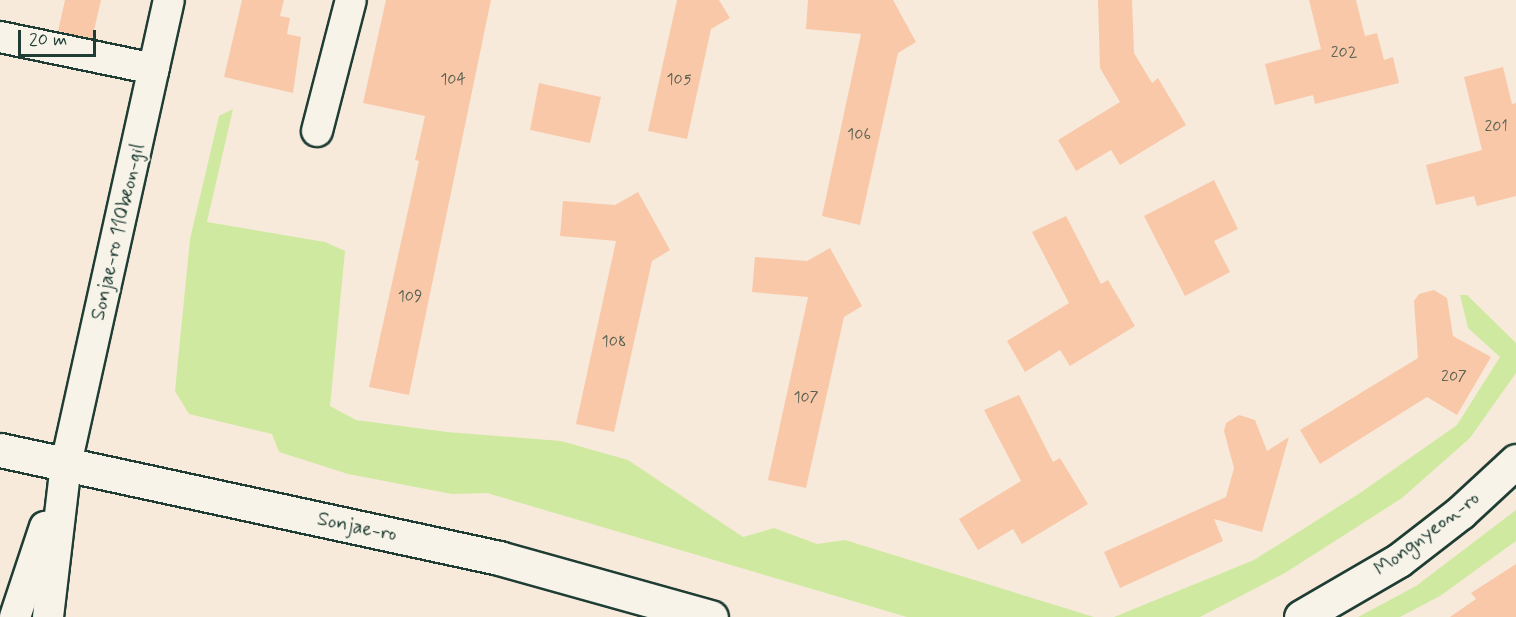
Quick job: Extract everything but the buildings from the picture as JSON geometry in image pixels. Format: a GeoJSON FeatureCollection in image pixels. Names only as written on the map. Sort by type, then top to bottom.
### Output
{"type":"FeatureCollection","features":[{"type":"Feature","properties":{"kind":"main road","name":"Sonjae-ro"},"geometry":{"type":"LineString","coordinates":[[0,450],[499,558],[711,617]]}},
{"type":"Feature","properties":{"kind":"main road","name":"Mongnyeon-ro"},"geometry":{"type":"LineString","coordinates":[[1301,617],[1399,560],[1461,512],[1516,461]]}},
{"type":"Feature","properties":{"kind":"street","name":"Sonjae-ro 110beon-gil"},"geometry":{"type":"LineString","coordinates":[[66,464],[169,0]]}},
{"type":"Feature","properties":{"kind":"street"},"geometry":{"type":"LineString","coordinates":[[317,131],[351,0]]}},
{"type":"Feature","properties":{"kind":"street"},"geometry":{"type":"LineString","coordinates":[[0,38],[154,69]]}},
{"type":"Feature","properties":{"kind":"street"},"geometry":{"type":"LineString","coordinates":[[15,617],[66,464]]}},
{"type":"Feature","properties":{"kind":"street"},"geometry":{"type":"LineString","coordinates":[[48,617],[66,464]]}},
{"type":"Feature","properties":{"kind":"green space"},"geometry":{"type":"Polygon","coordinates":[[[233,109],[207,222],[325,242],[345,251],[330,406],[356,420],[447,432],[561,441],[628,460],[743,537],[774,528],[817,544],[845,540],[1094,617],[907,617],[487,493],[452,494],[348,474],[279,452],[272,434],[189,414],[175,391],[190,239],[219,116],[233,109]]]}},
{"type":"Feature","properties":{"kind":"green space"},"geometry":{"type":"Polygon","coordinates":[[[1460,295],[1467,295],[1516,343],[1516,373],[1470,438],[1402,498],[1285,573],[1200,617],[1114,617],[1254,560],[1360,493],[1457,425],[1500,357],[1468,328],[1460,295]]]}},
{"type":"Feature","properties":{"kind":"green space"},"geometry":{"type":"Polygon","coordinates":[[[1516,510],[1516,541],[1440,596],[1400,617],[1358,617],[1416,586],[1516,510]]]}}]}
